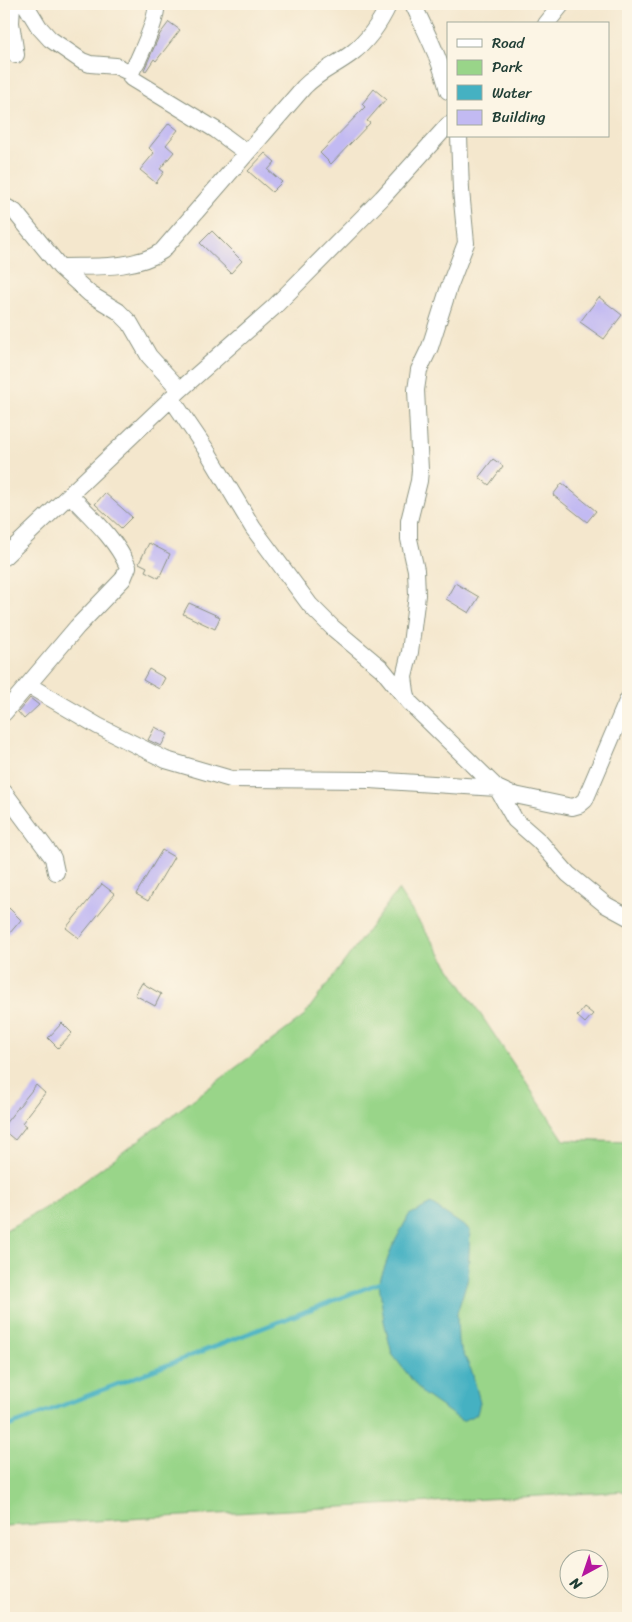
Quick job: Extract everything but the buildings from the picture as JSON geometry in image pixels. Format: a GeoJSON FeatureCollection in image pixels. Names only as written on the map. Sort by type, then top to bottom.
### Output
{"type":"FeatureCollection","features":[{"type":"Feature","properties":{"kind":"street"},"geometry":{"type":"LineString","coordinates":[[12,4],[11,23],[16,55]]}},
{"type":"Feature","properties":{"kind":"street"},"geometry":{"type":"LineString","coordinates":[[24,4],[39,27],[50,39],[64,49],[90,64],[116,66],[130,72]]}},
{"type":"Feature","properties":{"kind":"street"},"geometry":{"type":"LineString","coordinates":[[156,4],[154,20],[138,60],[130,72],[131,78],[216,130],[247,153]]}},
{"type":"Feature","properties":{"kind":"street"},"geometry":{"type":"LineString","coordinates":[[60,267],[124,264],[154,256],[162,251],[316,75],[352,53],[367,40],[381,23],[389,4]]}},
{"type":"Feature","properties":{"kind":"street"},"geometry":{"type":"LineString","coordinates":[[413,4],[438,56],[447,86]]}},
{"type":"Feature","properties":{"kind":"street"},"geometry":{"type":"LineString","coordinates":[[548,22],[562,4]]}},
{"type":"Feature","properties":{"kind":"street"},"geometry":{"type":"LineString","coordinates":[[4,557],[175,394],[274,307],[382,198],[447,126]]}},
{"type":"Feature","properties":{"kind":"street"},"geometry":{"type":"LineString","coordinates":[[409,702],[404,676],[410,652],[417,595],[416,570],[409,539],[409,521],[420,470],[416,390],[419,370],[430,348],[466,244],[459,138]]}},
{"type":"Feature","properties":{"kind":"street"},"geometry":{"type":"LineString","coordinates":[[4,206],[15,212],[60,267],[90,294],[118,312],[130,324],[175,394],[207,452],[253,528],[310,605],[333,628],[382,669],[409,702],[497,788],[515,820],[539,841],[568,874],[606,905],[628,917]]}},
{"type":"Feature","properties":{"kind":"street"},"geometry":{"type":"LineString","coordinates":[[4,713],[77,627],[123,579],[128,567],[122,554],[113,542],[70,495]]}},
{"type":"Feature","properties":{"kind":"street"},"geometry":{"type":"LineString","coordinates":[[28,686],[98,726],[166,760],[231,778],[370,780],[497,788],[510,794],[572,807],[579,805],[584,800],[628,699]]}},
{"type":"Feature","properties":{"kind":"street"},"geometry":{"type":"LineString","coordinates":[[4,792],[53,858],[56,872]]}},
{"type":"Feature","properties":{"kind":"green space"},"geometry":{"type":"Polygon","coordinates":[[[398,890],[564,1140],[628,1142],[628,1491],[4,1526],[4,1231],[59,1200],[302,1018],[398,890]]]}},
{"type":"Feature","properties":{"kind":"water"},"geometry":{"type":"Polygon","coordinates":[[[431,1204],[470,1230],[468,1278],[457,1313],[458,1342],[472,1372],[480,1402],[477,1414],[462,1421],[423,1394],[392,1354],[384,1321],[379,1283],[392,1247],[409,1215],[431,1204]]]}},
{"type":"Feature","properties":{"kind":"waterway"},"geometry":{"type":"LineString","coordinates":[[4,1428],[379,1283]]}}]}
